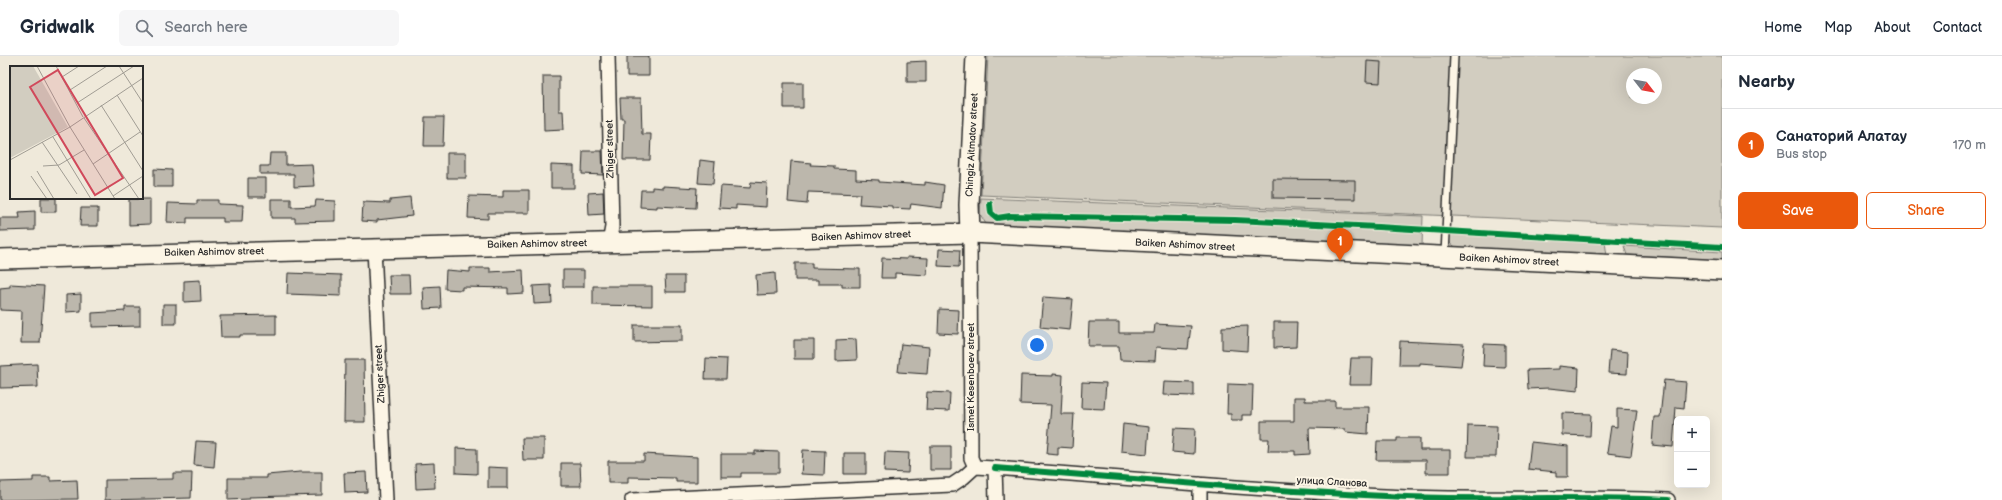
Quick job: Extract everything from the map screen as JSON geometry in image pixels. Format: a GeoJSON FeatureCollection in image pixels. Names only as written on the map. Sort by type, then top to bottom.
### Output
{"type":"FeatureCollection","features":[{"type":"Feature","properties":{"kind":"main road","name":"Chingiz Aitmatov street"},"geometry":{"type":"LineString","coordinates":[[970,233],[969,205],[976,56]]}},
{"type":"Feature","properties":{"kind":"main road","name":"Baiken Ashimov street"},"geometry":{"type":"LineString","coordinates":[[0,259],[970,233],[1722,270]]}},
{"type":"Feature","properties":{"kind":"street","name":"Zhiger street"},"geometry":{"type":"LineString","coordinates":[[608,56],[612,226],[609,243]]}},
{"type":"Feature","properties":{"kind":"street","name":"Ismet Kesenbaev street"},"geometry":{"type":"LineString","coordinates":[[970,233],[971,458],[975,467]]}},
{"type":"Feature","properties":{"kind":"street","name":"Zhiger street"},"geometry":{"type":"LineString","coordinates":[[374,248],[386,500]]}},
{"type":"Feature","properties":{"kind":"street"},"geometry":{"type":"LineString","coordinates":[[632,500],[952,485],[975,467],[995,468],[996,500]]}},
{"type":"Feature","properties":{"kind":"street","name":"улица Сланова"},"geometry":{"type":"LineString","coordinates":[[995,468],[1408,498],[1668,500]]}},
{"type":"Feature","properties":{"kind":"street"},"geometry":{"type":"LineString","coordinates":[[1200,484],[1200,500]]}},
{"type":"Feature","properties":{"kind":"lane"},"geometry":{"type":"LineString","coordinates":[[1445,257],[1454,56]]}},
{"type":"Feature","properties":{"kind":"shaded area"},"geometry":{"type":"Polygon","coordinates":[[[988,56],[1722,56],[1722,228],[981,195],[988,56]]]}},
{"type":"Feature","properties":{"kind":"shaded area"},"geometry":{"type":"Polygon","coordinates":[[[981,198],[1423,216],[1422,246],[1004,227],[986,224],[980,214],[981,198]]]}},
{"type":"Feature","properties":{"kind":"shaded area"},"geometry":{"type":"Polygon","coordinates":[[[1449,233],[1605,242],[1607,256],[1458,249],[1449,242],[1449,233]]]}},
{"type":"Feature","properties":{"kind":"shaded area"},"geometry":{"type":"Polygon","coordinates":[[[1624,246],[1722,252],[1722,260],[1627,255],[1624,246]]]}},
{"type":"Feature","properties":{"kind":"building"},"geometry":{"type":"Polygon","coordinates":[[[627,56],[649,56],[649,76],[627,76],[627,56]]]}},
{"type":"Feature","properties":{"kind":"building"},"geometry":{"type":"Polygon","coordinates":[[[926,61],[926,82],[907,82],[907,62],[926,61]]]}},
{"type":"Feature","properties":{"kind":"building"},"geometry":{"type":"Polygon","coordinates":[[[1367,61],[1381,62],[1380,83],[1366,82],[1367,61]]]}},
{"type":"Feature","properties":{"kind":"building"},"geometry":{"type":"Polygon","coordinates":[[[543,76],[559,76],[559,111],[563,111],[564,129],[544,130],[543,76]]]}},
{"type":"Feature","properties":{"kind":"building"},"geometry":{"type":"Polygon","coordinates":[[[784,83],[803,83],[803,108],[784,108],[784,83]]]}},
{"type":"Feature","properties":{"kind":"building"},"geometry":{"type":"Polygon","coordinates":[[[620,98],[641,98],[642,134],[651,134],[650,160],[623,160],[624,119],[621,119],[620,98]]]}},
{"type":"Feature","properties":{"kind":"building"},"geometry":{"type":"Polygon","coordinates":[[[425,117],[444,117],[443,146],[424,146],[425,117]]]}},
{"type":"Feature","properties":{"kind":"building"},"geometry":{"type":"Polygon","coordinates":[[[583,151],[602,151],[603,175],[582,174],[583,151]]]}},
{"type":"Feature","properties":{"kind":"building"},"geometry":{"type":"Polygon","coordinates":[[[270,153],[286,153],[286,165],[312,164],[314,186],[294,187],[294,174],[260,174],[260,166],[269,166],[270,153]]]}},
{"type":"Feature","properties":{"kind":"building"},"geometry":{"type":"Polygon","coordinates":[[[447,153],[466,153],[466,178],[447,178],[447,153]]]}},
{"type":"Feature","properties":{"kind":"building"},"geometry":{"type":"Polygon","coordinates":[[[700,160],[715,162],[713,184],[698,183],[700,160]]]}},
{"type":"Feature","properties":{"kind":"building"},"geometry":{"type":"Polygon","coordinates":[[[791,161],[811,163],[810,165],[834,166],[834,169],[856,170],[856,179],[925,185],[925,182],[944,185],[942,208],[911,204],[910,209],[892,208],[892,206],[859,204],[860,194],[808,192],[807,204],[788,202],[791,161]]]}},
{"type":"Feature","properties":{"kind":"building"},"geometry":{"type":"Polygon","coordinates":[[[551,165],[574,166],[574,188],[551,188],[551,165]]]}},
{"type":"Feature","properties":{"kind":"building"},"geometry":{"type":"Polygon","coordinates":[[[154,169],[172,170],[172,187],[154,187],[154,169]]]}},
{"type":"Feature","properties":{"kind":"building"},"geometry":{"type":"Polygon","coordinates":[[[248,178],[266,178],[266,197],[248,197],[248,178]]]}},
{"type":"Feature","properties":{"kind":"building"},"geometry":{"type":"Polygon","coordinates":[[[1273,179],[1355,180],[1355,199],[1273,198],[1273,179]]]}},
{"type":"Feature","properties":{"kind":"building"},"geometry":{"type":"Polygon","coordinates":[[[751,182],[767,183],[766,207],[736,205],[736,209],[719,208],[721,186],[750,188],[751,182]]]}},
{"type":"Feature","properties":{"kind":"building"},"geometry":{"type":"Polygon","coordinates":[[[663,186],[697,188],[696,208],[657,206],[657,208],[640,207],[641,190],[652,190],[652,187],[663,188],[663,186]]]}},
{"type":"Feature","properties":{"kind":"building"},"geometry":{"type":"Polygon","coordinates":[[[503,190],[529,190],[529,213],[488,213],[488,219],[468,218],[469,196],[503,197],[503,190]]]}},
{"type":"Feature","properties":{"kind":"building"},"geometry":{"type":"Polygon","coordinates":[[[603,192],[604,214],[589,215],[588,193],[603,192]]]}},
{"type":"Feature","properties":{"kind":"building"},"geometry":{"type":"Polygon","coordinates":[[[410,198],[412,216],[377,220],[377,222],[362,221],[363,202],[390,203],[390,200],[410,198]]]}},
{"type":"Feature","properties":{"kind":"building"},"geometry":{"type":"Polygon","coordinates":[[[41,199],[56,199],[56,212],[41,212],[41,199]]]}},
{"type":"Feature","properties":{"kind":"building"},"geometry":{"type":"Polygon","coordinates":[[[129,199],[150,199],[150,224],[129,225],[129,199]]]}},
{"type":"Feature","properties":{"kind":"building"},"geometry":{"type":"Polygon","coordinates":[[[271,199],[291,199],[291,207],[315,206],[316,200],[335,201],[335,221],[295,222],[295,218],[271,218],[271,199]]]}},
{"type":"Feature","properties":{"kind":"building"},"geometry":{"type":"Polygon","coordinates":[[[197,200],[218,200],[218,204],[243,205],[242,222],[223,222],[223,218],[187,218],[187,223],[167,222],[168,203],[197,204],[197,200]]]}},
{"type":"Feature","properties":{"kind":"building"},"geometry":{"type":"Polygon","coordinates":[[[81,208],[98,208],[98,226],[80,226],[81,208]]]}},
{"type":"Feature","properties":{"kind":"building"},"geometry":{"type":"Polygon","coordinates":[[[35,211],[35,230],[0,231],[0,218],[20,218],[19,212],[35,211]]]}},
{"type":"Feature","properties":{"kind":"building"},"geometry":{"type":"Polygon","coordinates":[[[939,249],[960,250],[959,267],[938,266],[939,249]]]}},
{"type":"Feature","properties":{"kind":"building"},"geometry":{"type":"Polygon","coordinates":[[[907,257],[928,258],[927,275],[895,273],[895,278],[881,278],[882,258],[907,259],[907,257]]]}},
{"type":"Feature","properties":{"kind":"building"},"geometry":{"type":"Polygon","coordinates":[[[795,263],[812,263],[812,268],[860,269],[860,287],[842,287],[842,284],[818,284],[818,280],[795,280],[795,263]]]}},
{"type":"Feature","properties":{"kind":"building"},"geometry":{"type":"Polygon","coordinates":[[[470,268],[490,268],[490,272],[523,270],[524,293],[508,294],[508,288],[462,287],[462,290],[445,289],[446,270],[470,272],[470,268]]]}},
{"type":"Feature","properties":{"kind":"building"},"geometry":{"type":"Polygon","coordinates":[[[563,270],[584,270],[584,287],[563,287],[563,270]]]}},
{"type":"Feature","properties":{"kind":"building"},"geometry":{"type":"Polygon","coordinates":[[[288,273],[341,275],[341,296],[287,294],[288,273]]]}},
{"type":"Feature","properties":{"kind":"building"},"geometry":{"type":"Polygon","coordinates":[[[775,273],[776,294],[757,295],[756,275],[775,273]]]}},
{"type":"Feature","properties":{"kind":"building"},"geometry":{"type":"Polygon","coordinates":[[[389,275],[409,275],[410,294],[390,294],[389,275]]]}},
{"type":"Feature","properties":{"kind":"building"},"geometry":{"type":"Polygon","coordinates":[[[665,276],[684,276],[684,292],[666,292],[665,276]]]}},
{"type":"Feature","properties":{"kind":"building"},"geometry":{"type":"Polygon","coordinates":[[[200,280],[201,301],[184,302],[184,281],[200,280]]]}},
{"type":"Feature","properties":{"kind":"building"},"geometry":{"type":"Polygon","coordinates":[[[10,284],[44,286],[40,343],[21,343],[22,311],[0,310],[0,288],[10,287],[10,284]]]}},
{"type":"Feature","properties":{"kind":"building"},"geometry":{"type":"Polygon","coordinates":[[[551,285],[552,303],[534,304],[533,286],[551,285]]]}},
{"type":"Feature","properties":{"kind":"building"},"geometry":{"type":"Polygon","coordinates":[[[440,286],[441,308],[424,309],[423,287],[440,286]]]}},
{"type":"Feature","properties":{"kind":"building"},"geometry":{"type":"Polygon","coordinates":[[[593,286],[652,286],[652,306],[593,305],[593,286]]]}},
{"type":"Feature","properties":{"kind":"building"},"geometry":{"type":"Polygon","coordinates":[[[81,294],[81,311],[66,312],[66,295],[81,294]]]}},
{"type":"Feature","properties":{"kind":"building"},"geometry":{"type":"Polygon","coordinates":[[[1043,297],[1073,299],[1070,330],[1040,327],[1043,297]]]}},
{"type":"Feature","properties":{"kind":"building"},"geometry":{"type":"Polygon","coordinates":[[[163,304],[176,304],[176,324],[163,324],[163,304]]]}},
{"type":"Feature","properties":{"kind":"building"},"geometry":{"type":"Polygon","coordinates":[[[125,307],[140,307],[140,326],[92,327],[92,313],[125,311],[125,307]]]}},
{"type":"Feature","properties":{"kind":"building"},"geometry":{"type":"Polygon","coordinates":[[[939,309],[959,310],[958,334],[938,333],[939,309]]]}},
{"type":"Feature","properties":{"kind":"building"},"geometry":{"type":"Polygon","coordinates":[[[276,315],[276,335],[240,335],[240,337],[221,337],[220,316],[276,315]]]}},
{"type":"Feature","properties":{"kind":"building"},"geometry":{"type":"Polygon","coordinates":[[[1089,322],[1119,322],[1119,333],[1154,333],[1155,324],[1191,326],[1188,349],[1156,347],[1155,361],[1120,360],[1119,346],[1088,346],[1089,322]]]}},
{"type":"Feature","properties":{"kind":"building"},"geometry":{"type":"Polygon","coordinates":[[[1274,322],[1297,322],[1296,347],[1274,348],[1274,322]]]}},
{"type":"Feature","properties":{"kind":"building"},"geometry":{"type":"Polygon","coordinates":[[[634,325],[682,325],[682,341],[634,342],[634,325]]]}},
{"type":"Feature","properties":{"kind":"building"},"geometry":{"type":"Polygon","coordinates":[[[1248,326],[1247,351],[1222,349],[1222,327],[1248,326]]]}},
{"type":"Feature","properties":{"kind":"building"},"geometry":{"type":"Polygon","coordinates":[[[856,339],[857,360],[836,361],[836,340],[856,339]]]}},
{"type":"Feature","properties":{"kind":"building"},"geometry":{"type":"Polygon","coordinates":[[[794,340],[814,340],[814,359],[794,359],[794,340]]]}},
{"type":"Feature","properties":{"kind":"building"},"geometry":{"type":"Polygon","coordinates":[[[1400,341],[1464,344],[1461,366],[1420,363],[1420,365],[1399,365],[1400,341]]]}},
{"type":"Feature","properties":{"kind":"building"},"geometry":{"type":"Polygon","coordinates":[[[901,344],[929,347],[927,374],[898,372],[901,344]]]}},
{"type":"Feature","properties":{"kind":"building"},"geometry":{"type":"Polygon","coordinates":[[[1484,344],[1505,345],[1505,367],[1483,366],[1484,344]]]}},
{"type":"Feature","properties":{"kind":"building"},"geometry":{"type":"Polygon","coordinates":[[[1610,350],[1628,352],[1627,374],[1608,373],[1610,350]]]}},
{"type":"Feature","properties":{"kind":"building"},"geometry":{"type":"Polygon","coordinates":[[[706,358],[727,359],[726,379],[705,379],[706,358]]]}},
{"type":"Feature","properties":{"kind":"building"},"geometry":{"type":"Polygon","coordinates":[[[1351,358],[1373,358],[1372,385],[1349,385],[1351,358]]]}},
{"type":"Feature","properties":{"kind":"building"},"geometry":{"type":"Polygon","coordinates":[[[345,360],[364,360],[365,422],[344,422],[345,360]]]}},
{"type":"Feature","properties":{"kind":"building"},"geometry":{"type":"Polygon","coordinates":[[[37,364],[38,387],[0,388],[0,366],[37,364]]]}},
{"type":"Feature","properties":{"kind":"building"},"geometry":{"type":"Polygon","coordinates":[[[1559,366],[1579,368],[1578,391],[1549,388],[1528,389],[1527,370],[1559,369],[1559,366]]]}},
{"type":"Feature","properties":{"kind":"building"},"geometry":{"type":"Polygon","coordinates":[[[1053,374],[1063,375],[1061,414],[1074,414],[1072,448],[1058,447],[1058,455],[1047,454],[1051,405],[1020,404],[1021,375],[1053,376],[1053,374]]]}},
{"type":"Feature","properties":{"kind":"building"},"geometry":{"type":"Polygon","coordinates":[[[1664,380],[1686,382],[1684,408],[1676,407],[1675,416],[1674,416],[1673,447],[1652,445],[1654,417],[1660,417],[1664,380]]]}},
{"type":"Feature","properties":{"kind":"building"},"geometry":{"type":"Polygon","coordinates":[[[1082,382],[1106,383],[1104,409],[1081,408],[1082,382]]]}},
{"type":"Feature","properties":{"kind":"building"},"geometry":{"type":"Polygon","coordinates":[[[1164,382],[1194,383],[1194,396],[1163,395],[1164,382]]]}},
{"type":"Feature","properties":{"kind":"building"},"geometry":{"type":"Polygon","coordinates":[[[1228,384],[1253,385],[1252,415],[1242,415],[1242,420],[1231,420],[1231,414],[1227,414],[1228,384]]]}},
{"type":"Feature","properties":{"kind":"building"},"geometry":{"type":"Polygon","coordinates":[[[927,392],[950,393],[949,411],[926,410],[927,392]]]}},
{"type":"Feature","properties":{"kind":"building"},"geometry":{"type":"Polygon","coordinates":[[[1294,397],[1305,397],[1305,401],[1335,401],[1335,407],[1369,407],[1368,434],[1345,432],[1345,429],[1309,428],[1310,454],[1295,455],[1295,451],[1268,451],[1269,439],[1261,439],[1261,421],[1294,421],[1294,397]]]}},
{"type":"Feature","properties":{"kind":"building"},"geometry":{"type":"Polygon","coordinates":[[[1617,409],[1637,410],[1631,456],[1607,453],[1611,426],[1617,427],[1617,409]]]}},
{"type":"Feature","properties":{"kind":"building"},"geometry":{"type":"Polygon","coordinates":[[[1562,413],[1591,414],[1590,436],[1562,435],[1562,413]]]}},
{"type":"Feature","properties":{"kind":"building"},"geometry":{"type":"Polygon","coordinates":[[[1123,424],[1149,427],[1147,454],[1121,451],[1123,424]]]}},
{"type":"Feature","properties":{"kind":"building"},"geometry":{"type":"Polygon","coordinates":[[[1468,425],[1497,426],[1496,457],[1467,457],[1468,425]]]}},
{"type":"Feature","properties":{"kind":"building"},"geometry":{"type":"Polygon","coordinates":[[[1174,428],[1195,429],[1194,454],[1172,452],[1174,428]]]}},
{"type":"Feature","properties":{"kind":"building"},"geometry":{"type":"Polygon","coordinates":[[[522,438],[544,438],[544,460],[523,460],[522,438]]]}},
{"type":"Feature","properties":{"kind":"building"},"geometry":{"type":"Polygon","coordinates":[[[1397,438],[1420,438],[1420,450],[1450,450],[1450,473],[1426,473],[1426,460],[1376,460],[1377,441],[1397,441],[1397,438]]]}},
{"type":"Feature","properties":{"kind":"building"},"geometry":{"type":"Polygon","coordinates":[[[196,441],[216,442],[214,467],[194,465],[196,441]]]}},
{"type":"Feature","properties":{"kind":"building"},"geometry":{"type":"Polygon","coordinates":[[[1531,442],[1568,446],[1568,477],[1556,477],[1556,472],[1528,469],[1531,442]]]}},
{"type":"Feature","properties":{"kind":"building"},"geometry":{"type":"Polygon","coordinates":[[[930,446],[951,446],[951,470],[930,470],[930,446]]]}},
{"type":"Feature","properties":{"kind":"building"},"geometry":{"type":"Polygon","coordinates":[[[456,448],[477,449],[477,474],[456,473],[456,448]]]}},
{"type":"Feature","properties":{"kind":"building"},"geometry":{"type":"Polygon","coordinates":[[[803,450],[825,451],[824,475],[801,474],[803,450]]]}},
{"type":"Feature","properties":{"kind":"building"},"geometry":{"type":"Polygon","coordinates":[[[755,451],[779,452],[779,473],[741,473],[741,477],[721,477],[721,454],[755,454],[755,451]]]}},
{"type":"Feature","properties":{"kind":"building"},"geometry":{"type":"Polygon","coordinates":[[[885,452],[909,453],[908,473],[884,472],[885,452]]]}},
{"type":"Feature","properties":{"kind":"building"},"geometry":{"type":"Polygon","coordinates":[[[844,453],[866,453],[866,474],[844,474],[844,453]]]}},
{"type":"Feature","properties":{"kind":"building"},"geometry":{"type":"Polygon","coordinates":[[[644,454],[697,457],[697,482],[676,482],[676,478],[628,477],[628,483],[608,483],[608,461],[644,461],[644,454]]]}},
{"type":"Feature","properties":{"kind":"building"},"geometry":{"type":"Polygon","coordinates":[[[434,463],[435,488],[416,489],[415,464],[434,463]]]}},
{"type":"Feature","properties":{"kind":"building"},"geometry":{"type":"Polygon","coordinates":[[[561,463],[580,463],[581,486],[561,486],[561,463]]]}},
{"type":"Feature","properties":{"kind":"building"},"geometry":{"type":"Polygon","coordinates":[[[488,467],[508,468],[508,488],[488,488],[488,467]]]}},
{"type":"Feature","properties":{"kind":"building"},"geometry":{"type":"Polygon","coordinates":[[[322,472],[322,495],[249,497],[249,499],[228,500],[228,478],[267,478],[267,475],[322,472]]]}},
{"type":"Feature","properties":{"kind":"building"},"geometry":{"type":"Polygon","coordinates":[[[366,472],[367,492],[345,493],[344,473],[366,472]]]}},
{"type":"Feature","properties":{"kind":"building"},"geometry":{"type":"Polygon","coordinates":[[[173,473],[192,473],[191,498],[105,500],[105,480],[173,479],[173,473]]]}},
{"type":"Feature","properties":{"kind":"building"},"geometry":{"type":"Polygon","coordinates":[[[33,477],[50,477],[50,481],[77,480],[78,499],[0,500],[0,482],[33,481],[33,477]]]}},
{"type":"Feature","properties":{"kind":"cycle path"},"geometry":{"type":"LineString","coordinates":[[990,204],[991,213],[997,218],[1010,216],[1235,220],[1722,247]]}},
{"type":"Feature","properties":{"kind":"cycle path"},"geometry":{"type":"LineString","coordinates":[[995,468],[1253,488],[1407,497],[1603,498],[1668,500]]}},
{"type":"Feature","properties":{"kind":"place","name":"Санаторий Алатау"},"geometry":{"type":"Point","coordinates":[1340,261]}}]}
